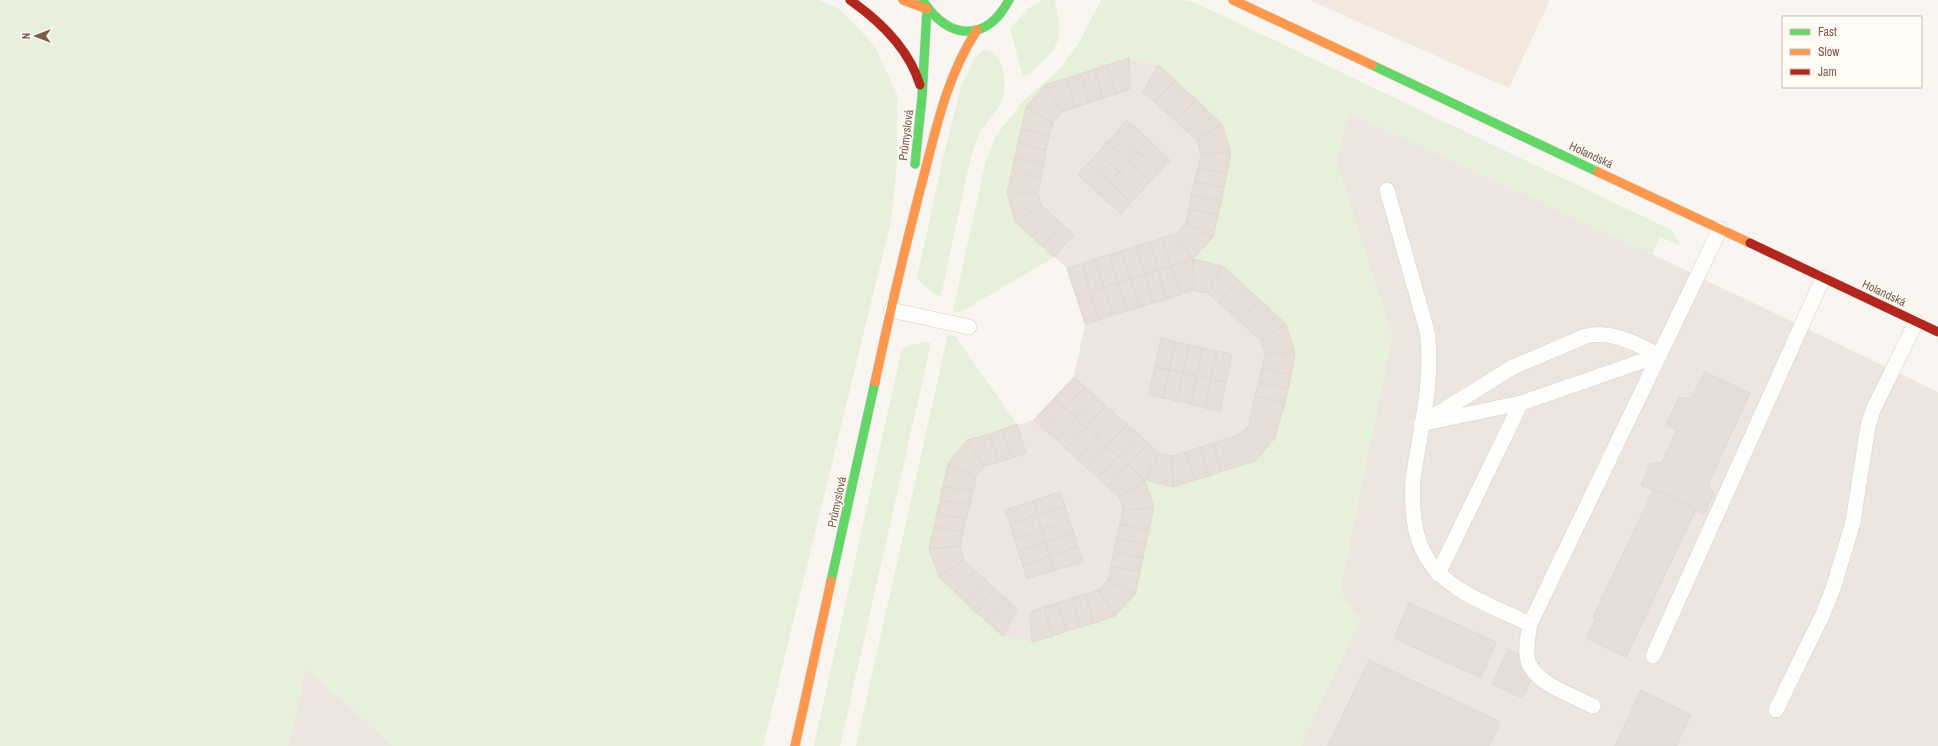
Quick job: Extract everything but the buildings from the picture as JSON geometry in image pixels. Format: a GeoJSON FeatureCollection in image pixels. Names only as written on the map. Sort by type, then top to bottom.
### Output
{"type":"FeatureCollection","features":[{"type":"Feature","properties":{"kind":"main road"},"geometry":{"type":"LineString","coordinates":[[850,0],[872,18],[909,58],[919,79],[922,97]]}},
{"type":"Feature","properties":{"kind":"main road"},"geometry":{"type":"LineString","coordinates":[[903,0],[927,9]]}},
{"type":"Feature","properties":{"kind":"main road"},"geometry":{"type":"LineString","coordinates":[[922,0],[933,17],[949,28],[963,31],[977,30],[985,27],[998,18],[1009,0]]}},
{"type":"Feature","properties":{"kind":"main road","name":"Holandská"},"geometry":{"type":"LineString","coordinates":[[1233,0],[1938,332]]}},
{"type":"Feature","properties":{"kind":"main road","name":"Průmyslová"},"geometry":{"type":"LineString","coordinates":[[901,262],[922,97],[927,9]]}},
{"type":"Feature","properties":{"kind":"main road","name":"Průmyslová"},"geometry":{"type":"LineString","coordinates":[[795,746],[901,262],[944,102],[961,56],[977,30]]}},
{"type":"Feature","properties":{"kind":"lane"},"geometry":{"type":"LineString","coordinates":[[1387,190],[1427,331],[1430,353],[1429,374],[1413,479],[1413,514],[1420,545],[1427,560],[1438,574],[1449,584],[1530,624]]}},
{"type":"Feature","properties":{"kind":"lane"},"geometry":{"type":"LineString","coordinates":[[1593,706],[1541,680],[1534,673],[1528,661],[1527,648],[1530,624],[1720,230]]}},
{"type":"Feature","properties":{"kind":"lane"},"geometry":{"type":"LineString","coordinates":[[1653,656],[1823,278]]}},
{"type":"Feature","properties":{"kind":"lane"},"geometry":{"type":"LineString","coordinates":[[891,310],[968,327]]}},
{"type":"Feature","properties":{"kind":"lane"},"geometry":{"type":"LineString","coordinates":[[1776,710],[1822,616],[1833,589],[1853,522],[1868,426],[1873,410],[1916,322]]}},
{"type":"Feature","properties":{"kind":"lane"},"geometry":{"type":"LineString","coordinates":[[1422,424],[1513,367],[1596,333],[1608,334],[1660,355]]}},
{"type":"Feature","properties":{"kind":"lane"},"geometry":{"type":"LineString","coordinates":[[1422,424],[1521,403],[1660,355]]}},
{"type":"Feature","properties":{"kind":"lane"},"geometry":{"type":"LineString","coordinates":[[1438,574],[1521,403]]}},
{"type":"Feature","properties":{"kind":"shaded area"},"geometry":{"type":"Polygon","coordinates":[[[1309,0],[1550,0],[1509,88],[1309,0]]]}},
{"type":"Feature","properties":{"kind":"shaded area"},"geometry":{"type":"Polygon","coordinates":[[[1129,58],[1158,65],[1222,124],[1231,152],[1213,237],[1193,259],[1222,266],[1286,324],[1295,353],[1275,438],[1255,461],[1173,487],[1145,481],[1154,508],[1135,594],[1115,616],[1032,642],[1003,636],[939,577],[929,549],[948,464],[967,440],[1034,420],[1074,377],[1085,324],[1067,268],[1015,222],[1007,192],[1026,107],[1045,85],[1129,58]]]}},
{"type":"Feature","properties":{"kind":"shaded area"},"geometry":{"type":"Polygon","coordinates":[[[1349,113],[1656,256],[1938,392],[1938,746],[1300,746],[1360,620],[1340,590],[1392,336],[1336,160],[1349,113]]]}},
{"type":"Feature","properties":{"kind":"shaded area"},"geometry":{"type":"Polygon","coordinates":[[[306,668],[393,746],[288,746],[306,668]]]}},
{"type":"Feature","properties":{"kind":"green space"},"geometry":{"type":"Polygon","coordinates":[[[0,0],[819,0],[839,9],[874,45],[897,94],[897,165],[891,221],[763,746],[393,746],[306,668],[288,746],[0,746],[0,0]]]}},
{"type":"Feature","properties":{"kind":"green space"},"geometry":{"type":"Polygon","coordinates":[[[1043,0],[1055,0],[1059,35],[1054,49],[1048,56],[1034,70],[1023,77],[1010,28],[1029,8],[1043,0]]]}},
{"type":"Feature","properties":{"kind":"green space"},"geometry":{"type":"Polygon","coordinates":[[[1101,0],[1183,0],[1196,3],[1671,230],[1682,246],[1660,237],[1652,254],[1350,114],[1336,160],[1392,336],[1340,590],[1360,620],[1300,746],[856,746],[948,335],[955,336],[1017,424],[967,440],[948,464],[929,549],[939,578],[1003,636],[1032,642],[1115,616],[1135,594],[1154,509],[1145,480],[1174,487],[1255,461],[1275,438],[1295,353],[1286,324],[1222,266],[1193,259],[1213,237],[1231,152],[1222,124],[1158,65],[1129,58],[1045,85],[1026,107],[1007,192],[1015,222],[1054,257],[961,312],[953,311],[986,160],[996,136],[1022,102],[1061,68],[1080,41],[1101,0]]]}},
{"type":"Feature","properties":{"kind":"green space"},"geometry":{"type":"Polygon","coordinates":[[[983,50],[990,51],[995,54],[1002,65],[1004,71],[1003,98],[976,141],[965,183],[941,296],[934,294],[917,279],[942,162],[961,86],[975,58],[983,50]]]}},
{"type":"Feature","properties":{"kind":"green space"},"geometry":{"type":"Polygon","coordinates":[[[923,342],[931,343],[840,746],[814,746],[902,348],[923,342]]]}},
{"type":"Feature","properties":{"kind":"traffic: fast"},"geometry":{"type":"LineString","coordinates":[[923,1],[933,14],[944,23],[956,29],[967,31],[979,29],[990,24],[1000,14],[1009,0]]}},
{"type":"Feature","properties":{"kind":"traffic: fast"},"geometry":{"type":"LineString","coordinates":[[915,164],[922,97],[927,9]]}},
{"type":"Feature","properties":{"kind":"traffic: fast"},"geometry":{"type":"LineString","coordinates":[[1372,65],[1598,172]]}},
{"type":"Feature","properties":{"kind":"traffic: fast"},"geometry":{"type":"LineString","coordinates":[[831,581],[875,382]]}},
{"type":"Feature","properties":{"kind":"traffic: slow"},"geometry":{"type":"LineString","coordinates":[[903,0],[927,9]]}},
{"type":"Feature","properties":{"kind":"traffic: slow"},"geometry":{"type":"LineString","coordinates":[[1233,0],[1372,65]]}},
{"type":"Feature","properties":{"kind":"traffic: slow"},"geometry":{"type":"LineString","coordinates":[[875,382],[917,201],[944,100],[958,64],[977,30]]}},
{"type":"Feature","properties":{"kind":"traffic: slow"},"geometry":{"type":"LineString","coordinates":[[1598,172],[1750,243]]}},
{"type":"Feature","properties":{"kind":"traffic: slow"},"geometry":{"type":"LineString","coordinates":[[795,746],[831,581]]}},
{"type":"Feature","properties":{"kind":"traffic: jam"},"geometry":{"type":"LineString","coordinates":[[850,0],[872,17],[892,37],[909,59],[920,85]]}},
{"type":"Feature","properties":{"kind":"traffic: jam"},"geometry":{"type":"LineString","coordinates":[[1750,243],[1938,332]]}}]}
